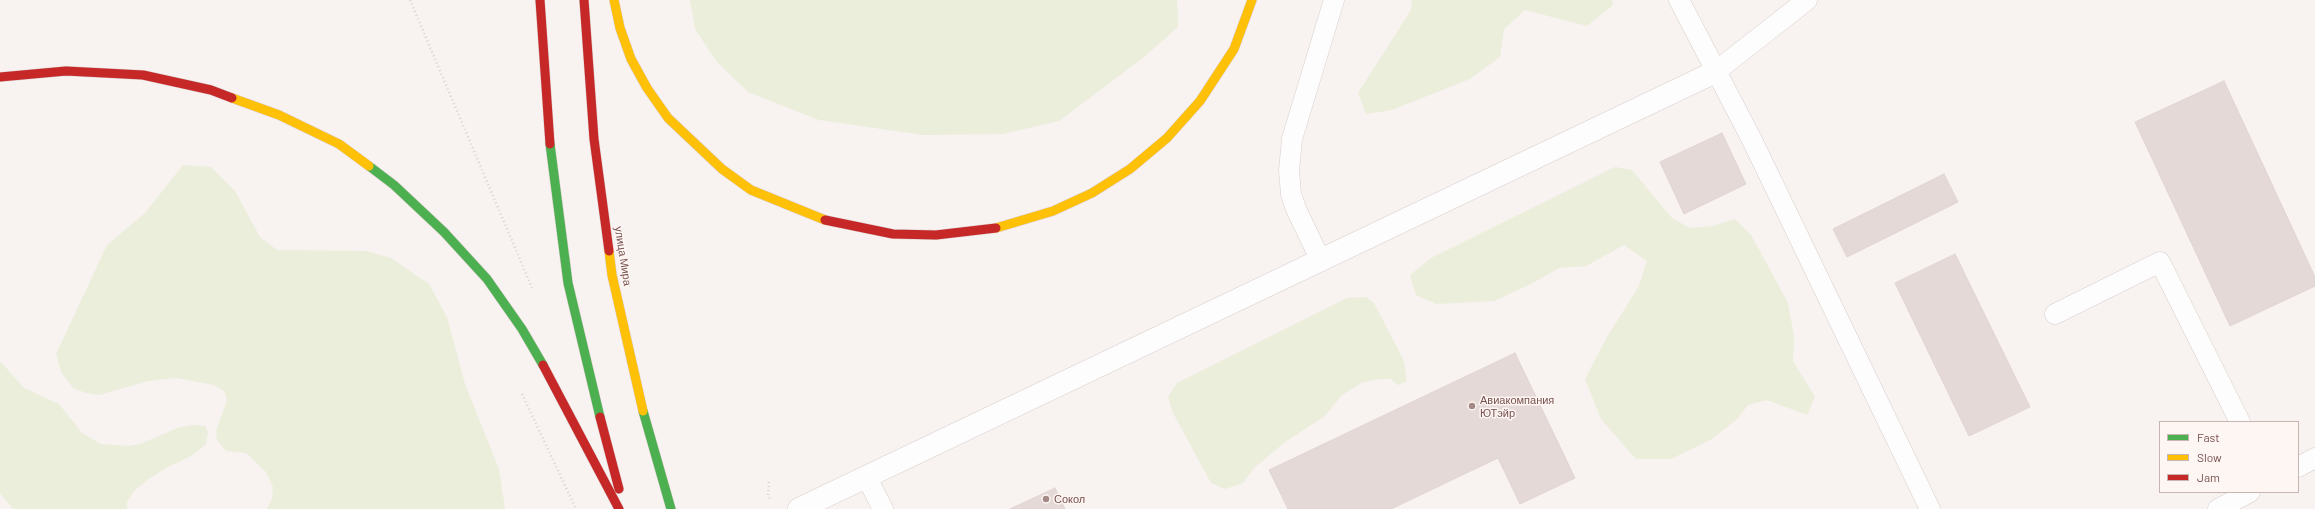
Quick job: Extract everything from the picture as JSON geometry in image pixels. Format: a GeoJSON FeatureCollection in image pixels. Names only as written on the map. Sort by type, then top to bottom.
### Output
{"type":"FeatureCollection","features":[{"type":"Feature","properties":{"kind":"main road"},"geometry":{"type":"LineString","coordinates":[[540,0],[550,143],[568,283],[602,426],[625,509]]}},
{"type":"Feature","properties":{"kind":"main road","name":"улица Мира"},"geometry":{"type":"LineString","coordinates":[[584,0],[594,140],[612,275],[643,411],[672,509]]}},
{"type":"Feature","properties":{"kind":"main road"},"geometry":{"type":"LineString","coordinates":[[614,0],[620,28],[631,59],[647,88],[660,106],[692,142],[722,169],[751,190],[816,218],[893,234],[936,235],[971,232],[1006,226],[1054,211],[1092,193],[1130,169],[1167,138],[1200,101],[1234,49],[1252,0]]}},
{"type":"Feature","properties":{"kind":"main road"},"geometry":{"type":"LineString","coordinates":[[0,77],[66,71],[143,75],[211,90],[279,115],[339,144],[394,184],[444,232],[487,279],[522,329],[550,377],[619,509]]}},
{"type":"Feature","properties":{"kind":"street"},"geometry":{"type":"LineString","coordinates":[[799,509],[867,478],[1715,72]]}},
{"type":"Feature","properties":{"kind":"lane"},"geometry":{"type":"LineString","coordinates":[[1321,261],[1291,194],[1289,171],[1292,139],[1334,0]]}},
{"type":"Feature","properties":{"kind":"lane"},"geometry":{"type":"LineString","coordinates":[[1679,0],[1715,72],[1752,140],[1930,509]]}},
{"type":"Feature","properties":{"kind":"lane"},"geometry":{"type":"LineString","coordinates":[[1715,72],[1784,8],[1807,0]]}},
{"type":"Feature","properties":{"kind":"lane"},"geometry":{"type":"LineString","coordinates":[[2055,314],[2160,262],[2240,421]]}},
{"type":"Feature","properties":{"kind":"lane"},"geometry":{"type":"LineString","coordinates":[[2299,466],[2315,458]]}},
{"type":"Feature","properties":{"kind":"lane"},"geometry":{"type":"LineString","coordinates":[[867,478],[883,509]]}},
{"type":"Feature","properties":{"kind":"lane"},"geometry":{"type":"LineString","coordinates":[[2218,509],[2248,493]]}},
{"type":"Feature","properties":{"kind":"green space"},"geometry":{"type":"Polygon","coordinates":[[[690,0],[1177,0],[1178,27],[1144,57],[1059,121],[1003,134],[923,135],[819,120],[748,92],[717,62],[695,29],[690,0]]]}},
{"type":"Feature","properties":{"kind":"green space"},"geometry":{"type":"Polygon","coordinates":[[[1412,0],[1612,0],[1613,5],[1587,26],[1525,10],[1504,29],[1500,57],[1470,79],[1392,110],[1366,114],[1358,93],[1411,10],[1412,0]]]}},
{"type":"Feature","properties":{"kind":"green space"},"geometry":{"type":"Polygon","coordinates":[[[183,165],[211,167],[235,191],[260,237],[277,250],[366,251],[391,258],[429,284],[447,317],[465,384],[499,469],[505,509],[267,509],[272,499],[273,487],[266,472],[246,453],[226,451],[217,440],[216,431],[227,400],[224,391],[214,385],[176,378],[148,381],[99,395],[86,393],[73,388],[61,372],[56,354],[107,245],[145,213],[183,165]]]}},
{"type":"Feature","properties":{"kind":"green space"},"geometry":{"type":"Polygon","coordinates":[[[1615,167],[1632,170],[1672,218],[1690,228],[1713,226],[1735,219],[1751,235],[1788,303],[1794,336],[1793,361],[1815,397],[1807,415],[1767,400],[1748,405],[1737,419],[1712,439],[1671,459],[1636,459],[1601,419],[1585,379],[1607,337],[1639,286],[1647,261],[1624,245],[1586,266],[1559,268],[1529,285],[1494,301],[1436,304],[1416,295],[1410,275],[1431,258],[1615,167]]]}},
{"type":"Feature","properties":{"kind":"green space"},"geometry":{"type":"Polygon","coordinates":[[[1366,297],[1374,303],[1404,361],[1407,381],[1398,385],[1391,379],[1379,379],[1361,383],[1341,396],[1325,416],[1285,442],[1254,468],[1243,483],[1225,489],[1211,483],[1173,413],[1168,397],[1177,383],[1347,298],[1366,297]]]}},
{"type":"Feature","properties":{"kind":"green space"},"geometry":{"type":"Polygon","coordinates":[[[0,361],[24,388],[59,404],[82,433],[101,444],[129,446],[140,444],[180,427],[194,425],[205,426],[208,432],[206,444],[191,456],[166,468],[146,481],[134,491],[127,502],[127,509],[13,509],[0,493],[0,361]]]}},
{"type":"Feature","properties":{"kind":"building"},"geometry":{"type":"Polygon","coordinates":[[[2224,81],[2315,277],[2315,286],[2230,326],[2135,122],[2224,81]]]}},
{"type":"Feature","properties":{"kind":"building"},"geometry":{"type":"Polygon","coordinates":[[[1722,133],[1746,184],[1684,214],[1660,162],[1722,133]]]}},
{"type":"Feature","properties":{"kind":"building"},"geometry":{"type":"Polygon","coordinates":[[[1944,174],[1958,202],[1847,257],[1833,229],[1944,174]]]}},
{"type":"Feature","properties":{"kind":"building"},"geometry":{"type":"Polygon","coordinates":[[[1955,254],[2030,407],[1969,436],[1895,283],[1955,254]]]}},
{"type":"Feature","properties":{"kind":"building","name":"Авиакомпания ЮТэйр"},"geometry":{"type":"Polygon","coordinates":[[[1515,353],[1575,478],[1520,504],[1498,458],[1391,509],[1288,509],[1269,470],[1515,353]]]}},
{"type":"Feature","properties":{"kind":"building","name":"Сокол"},"geometry":{"type":"Polygon","coordinates":[[[1055,488],[1065,509],[1010,509],[1055,488]]]}},
{"type":"Feature","properties":{"kind":"traffic: fast"},"geometry":{"type":"LineString","coordinates":[[550,144],[568,283],[600,417]]}},
{"type":"Feature","properties":{"kind":"traffic: fast"},"geometry":{"type":"LineString","coordinates":[[369,166],[394,185],[444,232],[487,279],[522,329],[543,365]]}},
{"type":"Feature","properties":{"kind":"traffic: fast"},"geometry":{"type":"LineString","coordinates":[[643,411],[671,509]]}},
{"type":"Feature","properties":{"kind":"traffic: slow"},"geometry":{"type":"LineString","coordinates":[[614,0],[620,28],[631,59],[647,88],[668,118],[722,169],[751,190],[825,220]]}},
{"type":"Feature","properties":{"kind":"traffic: slow"},"geometry":{"type":"LineString","coordinates":[[996,228],[1053,211],[1092,193],[1130,169],[1167,138],[1200,101],[1234,49],[1252,0]]}},
{"type":"Feature","properties":{"kind":"traffic: slow"},"geometry":{"type":"LineString","coordinates":[[232,98],[279,115],[339,144],[369,166]]}},
{"type":"Feature","properties":{"kind":"traffic: slow"},"geometry":{"type":"LineString","coordinates":[[609,251],[612,275],[643,411]]}},
{"type":"Feature","properties":{"kind":"traffic: jam"},"geometry":{"type":"LineString","coordinates":[[540,0],[550,144]]}},
{"type":"Feature","properties":{"kind":"traffic: jam"},"geometry":{"type":"LineString","coordinates":[[584,0],[594,139],[609,251]]}},
{"type":"Feature","properties":{"kind":"traffic: jam"},"geometry":{"type":"LineString","coordinates":[[0,77],[66,71],[143,75],[211,90],[232,98]]}},
{"type":"Feature","properties":{"kind":"traffic: jam"},"geometry":{"type":"LineString","coordinates":[[825,220],[893,234],[936,235],[996,228]]}},
{"type":"Feature","properties":{"kind":"traffic: jam"},"geometry":{"type":"LineString","coordinates":[[543,365],[619,509]]}},
{"type":"Feature","properties":{"kind":"traffic: jam"},"geometry":{"type":"LineString","coordinates":[[600,417],[619,489]]}},
{"type":"Feature","properties":{"kind":"place","name":"Авиакомпания ЮТэйр"},"geometry":{"type":"Point","coordinates":[1472,406]}},
{"type":"Feature","properties":{"kind":"place","name":"Сокол"},"geometry":{"type":"Point","coordinates":[1046,499]}}]}
